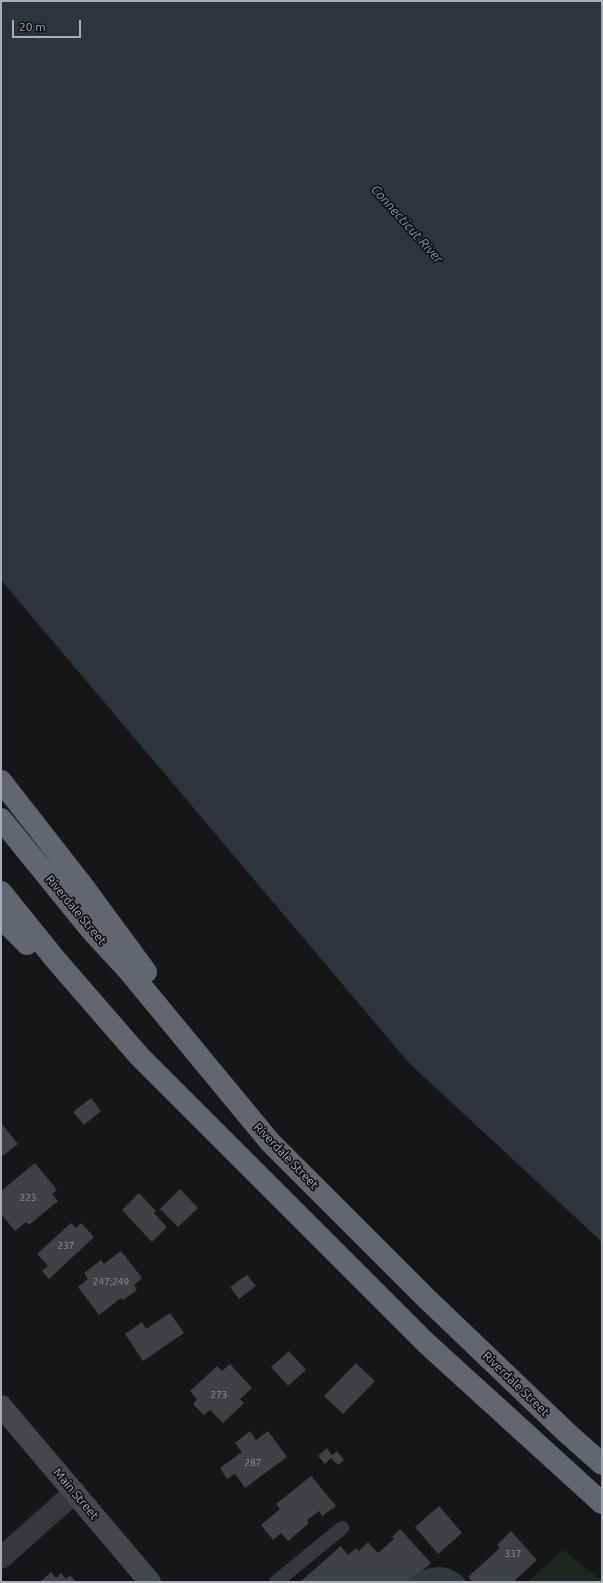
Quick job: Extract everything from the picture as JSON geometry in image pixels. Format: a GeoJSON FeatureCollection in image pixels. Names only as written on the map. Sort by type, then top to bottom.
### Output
{"type":"FeatureCollection","features":[{"type":"Feature","properties":{"kind":"highway"},"geometry":{"type":"LineString","coordinates":[[1,781],[83,886],[270,1142]]}},
{"type":"Feature","properties":{"kind":"highway","name":"Riverdale Street"},"geometry":{"type":"LineString","coordinates":[[1,819],[92,931],[128,970],[270,1142],[431,1302],[566,1432],[602,1464]]}},
{"type":"Feature","properties":{"kind":"highway"},"geometry":{"type":"LineString","coordinates":[[1,892],[64,970],[140,1057]]}},
{"type":"Feature","properties":{"kind":"highway"},"geometry":{"type":"LineString","coordinates":[[1,918],[425,1342],[602,1503]]}},
{"type":"Feature","properties":{"kind":"street","name":"Main Street"},"geometry":{"type":"LineString","coordinates":[[1,1406],[150,1582]]}},
{"type":"Feature","properties":{"kind":"street"},"geometry":{"type":"LineString","coordinates":[[1,1558],[75,1492]]}},
{"type":"Feature","properties":{"kind":"lane"},"geometry":{"type":"LineString","coordinates":[[276,1582],[342,1528]]}},
{"type":"Feature","properties":{"kind":"lane"},"geometry":{"type":"LineString","coordinates":[[417,1582],[427,1575],[438,1574],[452,1577],[458,1582]]}},
{"type":"Feature","properties":{"kind":"shaded area"},"geometry":{"type":"Polygon","coordinates":[[[563,1550],[602,1580],[602,1582],[527,1582],[563,1550]]]}},
{"type":"Feature","properties":{"kind":"water","name":"Connecticut River"},"geometry":{"type":"Polygon","coordinates":[[[1,1],[602,1],[602,1242],[409,1063],[1,580],[1,1]]]}},
{"type":"Feature","properties":{"kind":"building"},"geometry":{"type":"Polygon","coordinates":[[[91,1098],[101,1111],[84,1125],[73,1112],[91,1098]]]}},
{"type":"Feature","properties":{"kind":"building"},"geometry":{"type":"Polygon","coordinates":[[[1,1123],[18,1144],[1,1157],[1,1123]]]}},
{"type":"Feature","properties":{"kind":"building"},"geometry":{"type":"Polygon","coordinates":[[[35,1163],[57,1190],[52,1194],[58,1201],[29,1225],[26,1222],[15,1231],[1,1214],[1,1191],[35,1163]]]}},
{"type":"Feature","properties":{"kind":"building"},"geometry":{"type":"Polygon","coordinates":[[[180,1189],[198,1208],[178,1227],[160,1209],[180,1189]]]}},
{"type":"Feature","properties":{"kind":"building"},"geometry":{"type":"Polygon","coordinates":[[[139,1193],[156,1211],[154,1213],[167,1227],[152,1242],[122,1210],[139,1193]]]}},
{"type":"Feature","properties":{"kind":"building"},"geometry":{"type":"Polygon","coordinates":[[[71,1223],[76,1228],[81,1223],[94,1237],[49,1279],[42,1271],[48,1266],[37,1254],[71,1223]]]}},
{"type":"Feature","properties":{"kind":"building"},"geometry":{"type":"Polygon","coordinates":[[[121,1251],[142,1278],[134,1285],[137,1290],[123,1300],[121,1298],[99,1315],[78,1287],[88,1279],[84,1273],[101,1260],[104,1264],[121,1251]]]}},
{"type":"Feature","properties":{"kind":"building"},"geometry":{"type":"Polygon","coordinates":[[[247,1275],[256,1286],[239,1299],[230,1287],[247,1275]]]}},
{"type":"Feature","properties":{"kind":"building"},"geometry":{"type":"Polygon","coordinates":[[[170,1313],[184,1333],[143,1361],[125,1334],[142,1322],[146,1329],[170,1313]]]}},
{"type":"Feature","properties":{"kind":"building"},"geometry":{"type":"Polygon","coordinates":[[[289,1351],[306,1370],[288,1386],[271,1367],[289,1351]]]}},
{"type":"Feature","properties":{"kind":"building"},"geometry":{"type":"Polygon","coordinates":[[[356,1363],[375,1381],[343,1414],[324,1396],[356,1363]]]}},
{"type":"Feature","properties":{"kind":"building"},"geometry":{"type":"Polygon","coordinates":[[[230,1364],[252,1388],[240,1399],[244,1403],[223,1423],[210,1410],[204,1415],[193,1404],[197,1399],[190,1391],[217,1366],[222,1371],[230,1364]]]}},
{"type":"Feature","properties":{"kind":"building"},"geometry":{"type":"Polygon","coordinates":[[[250,1431],[256,1440],[268,1431],[287,1457],[245,1488],[235,1474],[227,1479],[220,1468],[242,1452],[235,1443],[250,1431]]]}},
{"type":"Feature","properties":{"kind":"building"},"geometry":{"type":"Polygon","coordinates":[[[327,1448],[332,1455],[337,1451],[344,1460],[338,1465],[331,1458],[325,1464],[318,1456],[327,1448]]]}},
{"type":"Feature","properties":{"kind":"building"},"geometry":{"type":"Polygon","coordinates":[[[311,1476],[336,1506],[322,1516],[319,1511],[307,1520],[309,1523],[288,1541],[281,1533],[273,1540],[261,1525],[280,1509],[276,1504],[311,1476]]]}},
{"type":"Feature","properties":{"kind":"building"},"geometry":{"type":"Polygon","coordinates":[[[439,1506],[462,1533],[438,1554],[415,1527],[439,1506]]]}},
{"type":"Feature","properties":{"kind":"building"},"geometry":{"type":"Polygon","coordinates":[[[400,1529],[431,1563],[409,1582],[300,1582],[341,1546],[348,1555],[356,1548],[359,1551],[368,1542],[378,1553],[394,1539],[392,1537],[400,1529]]]}},
{"type":"Feature","properties":{"kind":"building"},"geometry":{"type":"Polygon","coordinates":[[[511,1531],[537,1560],[513,1582],[473,1582],[468,1577],[500,1548],[497,1545],[511,1531]]]}},
{"type":"Feature","properties":{"kind":"building"},"geometry":{"type":"Polygon","coordinates":[[[51,1572],[56,1578],[61,1573],[66,1579],[70,1575],[76,1582],[40,1582],[51,1572]]]}}]}
